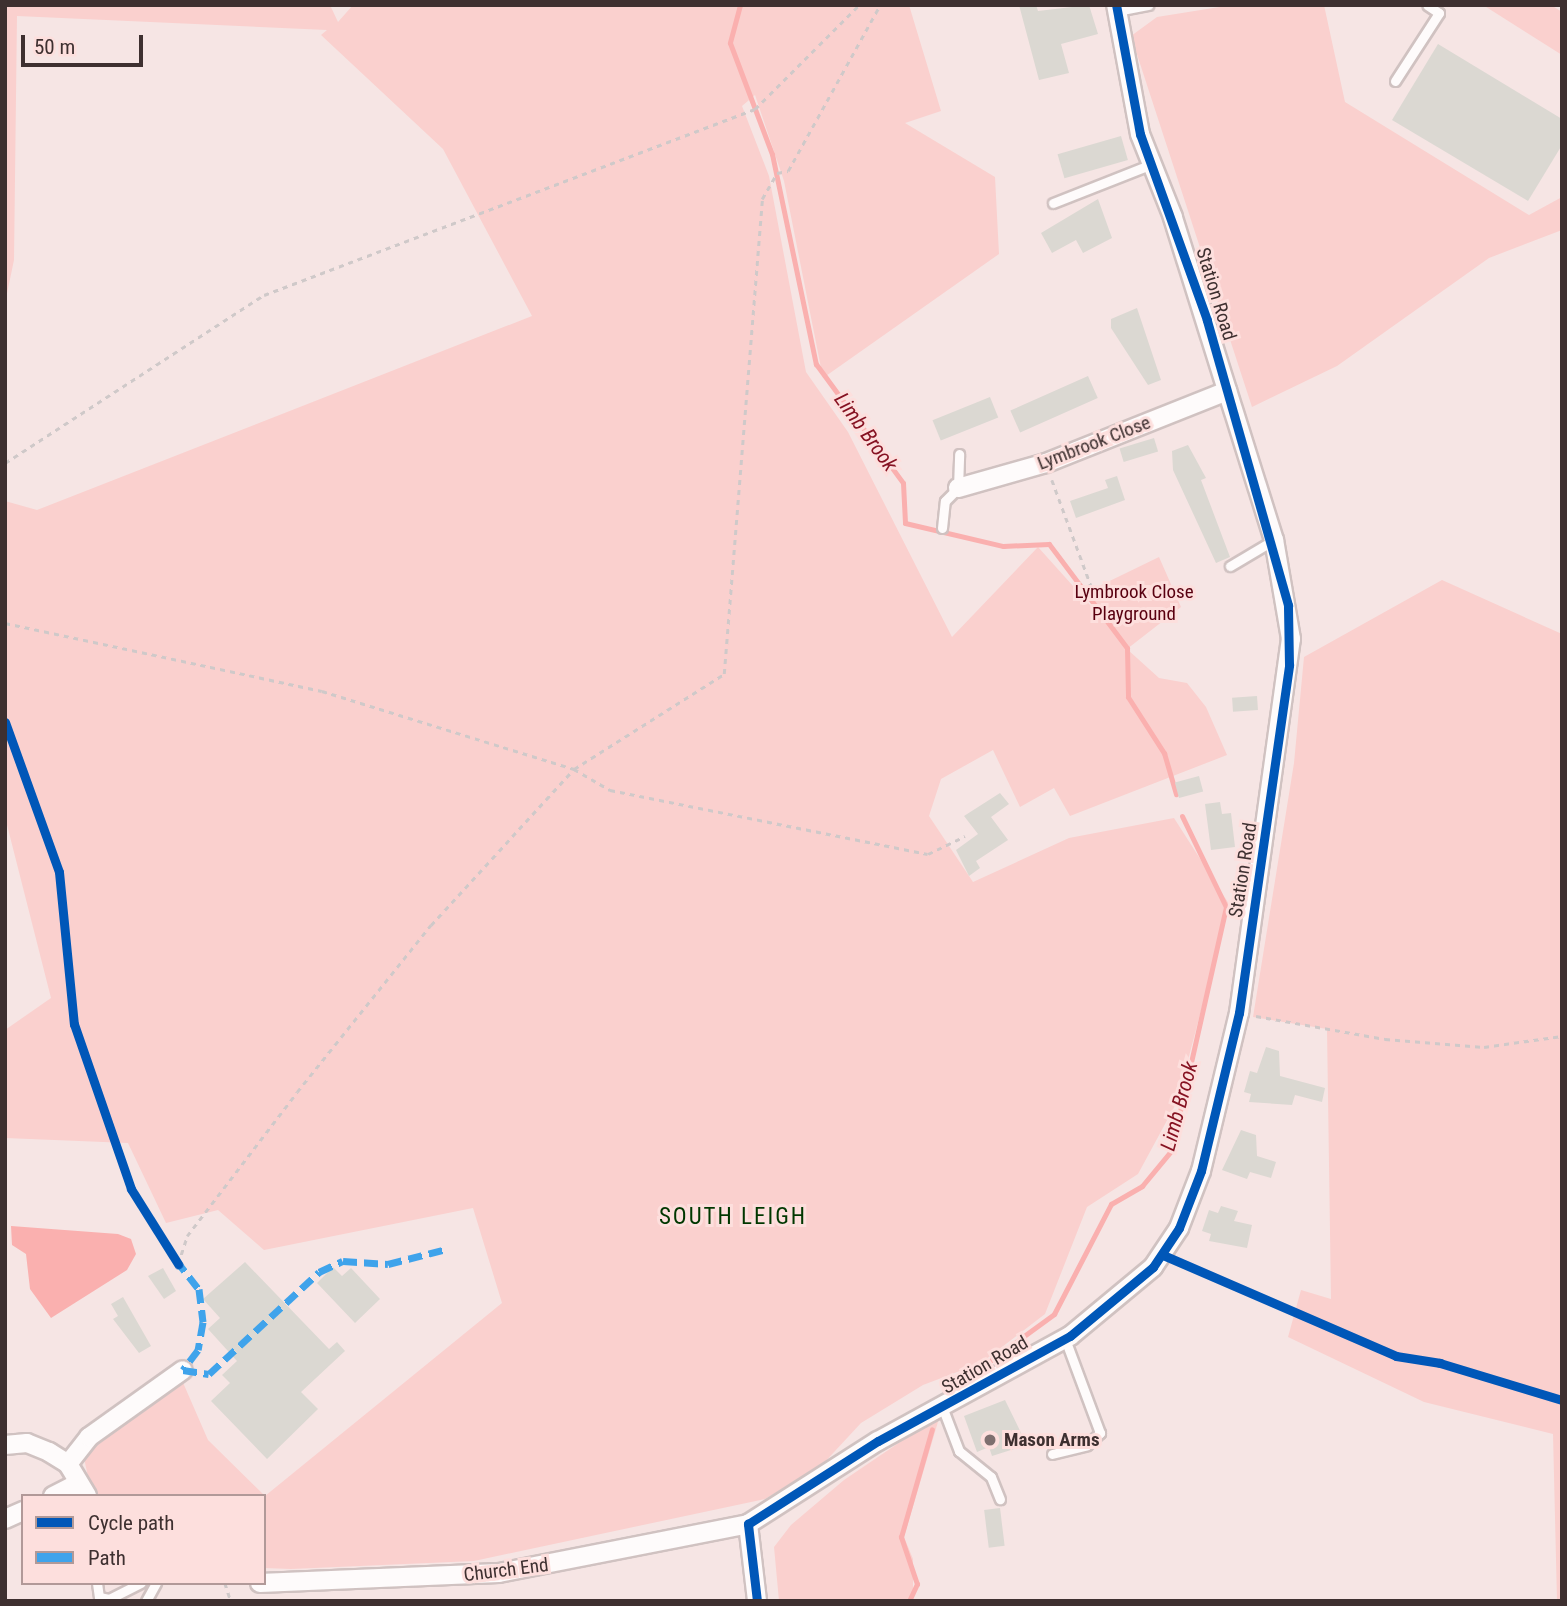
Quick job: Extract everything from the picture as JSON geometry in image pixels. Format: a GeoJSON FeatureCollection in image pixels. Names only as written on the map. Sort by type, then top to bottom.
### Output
{"type":"FeatureCollection","features":[{"type":"Feature","properties":{"kind":"street","name":"Station Road"},"geometry":{"type":"LineString","coordinates":[[748,1524],[779,1511],[878,1441],[943,1409],[1065,1339],[1153,1268],[1180,1228],[1201,1171],[1239,1013],[1289,665],[1287,605],[1274,540],[1152,164],[1117,8]]}},
{"type":"Feature","properties":{"kind":"street","name":"Lymbrook Close"},"geometry":{"type":"LineString","coordinates":[[958,488],[1046,463],[1227,391]]}},
{"type":"Feature","properties":{"kind":"street"},"geometry":{"type":"LineString","coordinates":[[68,1464],[89,1437],[183,1370]]}},
{"type":"Feature","properties":{"kind":"street"},"geometry":{"type":"LineString","coordinates":[[5,1445],[27,1443],[68,1464],[83,1489],[62,1494]]}},
{"type":"Feature","properties":{"kind":"street"},"geometry":{"type":"LineString","coordinates":[[5,1519],[21,1512]]}},
{"type":"Feature","properties":{"kind":"street"},"geometry":{"type":"LineString","coordinates":[[748,1524],[757,1601]]}},
{"type":"Feature","properties":{"kind":"street","name":"Church End"},"geometry":{"type":"LineString","coordinates":[[266,1583],[499,1573],[748,1524]]}},
{"type":"Feature","properties":{"kind":"lane"},"geometry":{"type":"LineString","coordinates":[[1117,8],[1148,5]]}},
{"type":"Feature","properties":{"kind":"lane"},"geometry":{"type":"LineString","coordinates":[[1395,81],[1438,13],[1427,5]]}},
{"type":"Feature","properties":{"kind":"lane"},"geometry":{"type":"LineString","coordinates":[[1053,203],[1152,164]]}},
{"type":"Feature","properties":{"kind":"lane"},"geometry":{"type":"LineString","coordinates":[[942,528],[945,501],[958,488],[959,454]]}},
{"type":"Feature","properties":{"kind":"lane"},"geometry":{"type":"LineString","coordinates":[[1230,566],[1274,540]]}},
{"type":"Feature","properties":{"kind":"lane"},"geometry":{"type":"LineString","coordinates":[[1052,1454],[1087,1445],[1100,1433],[1065,1339]]}},
{"type":"Feature","properties":{"kind":"lane"},"geometry":{"type":"LineString","coordinates":[[943,1409],[959,1451],[991,1477],[1000,1499]]}},
{"type":"Feature","properties":{"kind":"lane"},"geometry":{"type":"LineString","coordinates":[[97,1585],[99,1597],[109,1599],[137,1585]]}},
{"type":"Feature","properties":{"kind":"lane"},"geometry":{"type":"LineString","coordinates":[[146,1601],[155,1585]]}},
{"type":"Feature","properties":{"kind":"path"},"geometry":{"type":"LineString","coordinates":[[5,463],[264,295],[755,109],[859,5]]}},
{"type":"Feature","properties":{"kind":"path"},"geometry":{"type":"LineString","coordinates":[[178,1264],[187,1236],[297,1092],[431,925],[574,769],[724,674],[762,199],[776,173],[788,172],[880,5]]}},
{"type":"Feature","properties":{"kind":"path"},"geometry":{"type":"LineString","coordinates":[[1046,463],[1092,588]]}},
{"type":"Feature","properties":{"kind":"path"},"geometry":{"type":"LineString","coordinates":[[5,623],[322,691],[574,769],[610,790],[929,854],[965,836]]}},
{"type":"Feature","properties":{"kind":"path"},"geometry":{"type":"LineString","coordinates":[[1239,1013],[1385,1039],[1472,1046],[1562,1036]]}},
{"type":"Feature","properties":{"kind":"green space","name":"Lymbrook Close Playground"},"geometry":{"type":"Polygon","coordinates":[[[5,5],[330,5],[338,22],[353,5],[909,5],[941,111],[905,123],[995,177],[999,254],[823,378],[784,181],[755,95],[742,106],[769,176],[806,372],[848,432],[952,637],[1038,547],[1117,635],[1087,592],[1159,557],[1181,607],[1127,649],[1159,678],[1187,683],[1206,707],[1227,755],[1070,816],[1054,788],[1020,807],[993,750],[941,779],[929,816],[973,882],[1069,838],[1174,818],[1229,904],[1177,1102],[1138,1174],[1087,1207],[1045,1314],[981,1363],[923,1385],[861,1423],[822,1465],[765,1499],[474,1561],[266,1568],[266,1495],[502,1303],[473,1208],[264,1250],[218,1210],[166,1223],[128,1143],[5,1138],[5,1030],[51,998],[5,817],[5,501],[37,510],[532,316],[443,149],[321,35],[327,30],[17,16],[14,260],[5,303],[5,5]]]}},
{"type":"Feature","properties":{"kind":"green space"},"geometry":{"type":"Polygon","coordinates":[[[1232,5],[1324,5],[1345,102],[1529,215],[1562,197],[1562,230],[1489,258],[1337,366],[1252,407],[1131,36],[1157,17],[1232,5]]]}},
{"type":"Feature","properties":{"kind":"green space"},"geometry":{"type":"Polygon","coordinates":[[[1483,5],[1551,5],[1562,12],[1562,55],[1483,5]]]}},
{"type":"Feature","properties":{"kind":"green space"},"geometry":{"type":"Polygon","coordinates":[[[1442,580],[1562,634],[1562,1601],[1557,1601],[1553,1434],[1424,1402],[1288,1337],[1301,1290],[1331,1299],[1327,1029],[1253,1017],[1294,763],[1304,657],[1442,580]]]}},
{"type":"Feature","properties":{"kind":"green space"},"geometry":{"type":"Polygon","coordinates":[[[181,1378],[208,1440],[263,1494],[95,1494],[90,1486],[84,1458],[101,1433],[181,1378]]]}},
{"type":"Feature","properties":{"kind":"green space"},"geometry":{"type":"Polygon","coordinates":[[[940,1415],[904,1537],[913,1559],[913,1601],[779,1601],[774,1547],[791,1525],[844,1480],[940,1415]]]}},
{"type":"Feature","properties":{"kind":"shaded area"},"geometry":{"type":"Polygon","coordinates":[[[11,1226],[118,1234],[131,1239],[136,1254],[127,1270],[51,1318],[30,1289],[26,1254],[12,1245],[11,1226]]]}},
{"type":"Feature","properties":{"kind":"building"},"geometry":{"type":"Polygon","coordinates":[[[1019,5],[1036,5],[1038,11],[1089,5],[1098,34],[1061,44],[1069,73],[1039,80],[1019,5]]]}},
{"type":"Feature","properties":{"kind":"building"},"geometry":{"type":"Polygon","coordinates":[[[1438,44],[1562,119],[1562,145],[1528,201],[1392,120],[1438,44]]]}},
{"type":"Feature","properties":{"kind":"building"},"geometry":{"type":"Polygon","coordinates":[[[1121,136],[1128,160],[1064,178],[1058,154],[1121,136]]]}},
{"type":"Feature","properties":{"kind":"building"},"geometry":{"type":"Polygon","coordinates":[[[1098,199],[1112,238],[1083,253],[1076,240],[1052,253],[1041,233],[1098,199]]]}},
{"type":"Feature","properties":{"kind":"building"},"geometry":{"type":"Polygon","coordinates":[[[1137,308],[1161,380],[1148,385],[1111,328],[1111,319],[1137,308]]]}},
{"type":"Feature","properties":{"kind":"building"},"geometry":{"type":"Polygon","coordinates":[[[1088,376],[1098,398],[1020,432],[1010,411],[1088,376]]]}},
{"type":"Feature","properties":{"kind":"building"},"geometry":{"type":"Polygon","coordinates":[[[990,397],[998,417],[941,441],[933,420],[990,397]]]}},
{"type":"Feature","properties":{"kind":"building"},"geometry":{"type":"Polygon","coordinates":[[[1154,438],[1158,451],[1124,462],[1120,449],[1154,438]]]}},
{"type":"Feature","properties":{"kind":"building"},"geometry":{"type":"Polygon","coordinates":[[[1188,445],[1206,478],[1201,480],[1230,557],[1216,563],[1173,470],[1172,451],[1188,445]]]}},
{"type":"Feature","properties":{"kind":"building"},"geometry":{"type":"Polygon","coordinates":[[[1117,476],[1125,500],[1076,518],[1070,501],[1108,488],[1105,480],[1117,476]]]}},
{"type":"Feature","properties":{"kind":"building"},"geometry":{"type":"Polygon","coordinates":[[[1257,696],[1258,710],[1233,712],[1232,698],[1257,696]]]}},
{"type":"Feature","properties":{"kind":"building"},"geometry":{"type":"Polygon","coordinates":[[[1199,776],[1203,791],[1179,798],[1175,782],[1199,776]]]}},
{"type":"Feature","properties":{"kind":"building"},"geometry":{"type":"Polygon","coordinates":[[[1000,793],[1009,804],[991,817],[1008,840],[976,861],[980,868],[969,876],[956,850],[978,834],[964,816],[1000,793]]]}},
{"type":"Feature","properties":{"kind":"building"},"geometry":{"type":"Polygon","coordinates":[[[1220,802],[1222,814],[1231,813],[1235,847],[1211,850],[1205,804],[1220,802]]]}},
{"type":"Feature","properties":{"kind":"building"},"geometry":{"type":"Polygon","coordinates":[[[1266,1047],[1279,1051],[1280,1076],[1325,1088],[1322,1102],[1295,1095],[1292,1105],[1249,1102],[1251,1094],[1244,1092],[1250,1071],[1257,1073],[1266,1047]]]}},
{"type":"Feature","properties":{"kind":"building"},"geometry":{"type":"Polygon","coordinates":[[[1241,1130],[1256,1135],[1257,1156],[1276,1162],[1271,1178],[1250,1172],[1247,1179],[1222,1170],[1241,1130]]]}},
{"type":"Feature","properties":{"kind":"building"},"geometry":{"type":"Polygon","coordinates":[[[1221,1206],[1238,1211],[1234,1221],[1252,1225],[1247,1248],[1209,1241],[1211,1234],[1202,1231],[1209,1210],[1218,1213],[1221,1206]]]}},
{"type":"Feature","properties":{"kind":"building"},"geometry":{"type":"Polygon","coordinates":[[[245,1262],[329,1349],[337,1342],[345,1351],[301,1392],[318,1409],[267,1459],[211,1401],[230,1383],[222,1375],[237,1361],[208,1329],[220,1318],[203,1299],[245,1262]]]}},
{"type":"Feature","properties":{"kind":"building"},"geometry":{"type":"Polygon","coordinates":[[[333,1267],[342,1276],[351,1268],[380,1299],[355,1323],[317,1283],[333,1267]]]}},
{"type":"Feature","properties":{"kind":"building"},"geometry":{"type":"Polygon","coordinates":[[[163,1268],[176,1291],[164,1299],[148,1276],[163,1268]]]}},
{"type":"Feature","properties":{"kind":"building"},"geometry":{"type":"Polygon","coordinates":[[[123,1297],[151,1346],[139,1353],[113,1319],[118,1316],[111,1304],[123,1297]]]}},
{"type":"Feature","properties":{"kind":"building"},"geometry":{"type":"Polygon","coordinates":[[[1005,1400],[1027,1445],[992,1456],[989,1447],[977,1452],[964,1416],[1005,1400]]]}},
{"type":"Feature","properties":{"kind":"building"},"geometry":{"type":"Polygon","coordinates":[[[1000,1508],[1005,1546],[989,1548],[984,1510],[1000,1508]]]}},
{"type":"Feature","properties":{"kind":"waterway","name":"Limb Brook"},"geometry":{"type":"LineString","coordinates":[[740,5],[730,43],[772,154],[816,364],[903,483],[905,523],[1003,546],[1049,544],[1127,648],[1128,697],[1164,753],[1176,794]]}},
{"type":"Feature","properties":{"kind":"waterway","name":"Limb Brook"},"geometry":{"type":"LineString","coordinates":[[942,1396],[1054,1314],[1111,1204],[1142,1186],[1171,1151],[1226,907],[1182,816]]}},
{"type":"Feature","properties":{"kind":"waterway","name":"Limb Brook"},"geometry":{"type":"LineString","coordinates":[[909,1601],[917,1584],[901,1537],[932,1429]]}},
{"type":"Feature","properties":{"kind":"marked path"},"geometry":{"type":"LineString","coordinates":[[176,1260],[199,1289],[203,1322],[198,1350],[183,1370],[209,1374],[319,1272],[343,1261],[388,1264],[447,1249]]}},
{"type":"Feature","properties":{"kind":"cycle path"},"geometry":{"type":"LineString","coordinates":[[757,1601],[748,1524],[878,1441],[1070,1336],[1153,1267],[1179,1228],[1201,1171],[1239,1013],[1289,665],[1288,605],[1207,320],[1140,134],[1116,5]]}},
{"type":"Feature","properties":{"kind":"cycle path"},"geometry":{"type":"LineString","coordinates":[[5,722],[59,872],[74,1024],[131,1189],[178,1264]]}},
{"type":"Feature","properties":{"kind":"cycle path"},"geometry":{"type":"LineString","coordinates":[[1163,1255],[1396,1356],[1440,1363],[1562,1400]]}},
{"type":"Feature","properties":{"kind":"place","name":"Mason Arms"},"geometry":{"type":"Point","coordinates":[990,1440]}},
{"type":"Feature","properties":{"kind":"district","name":"SOUTH LEIGH"},"geometry":{"type":"Point","coordinates":[733,1217]}}]}
